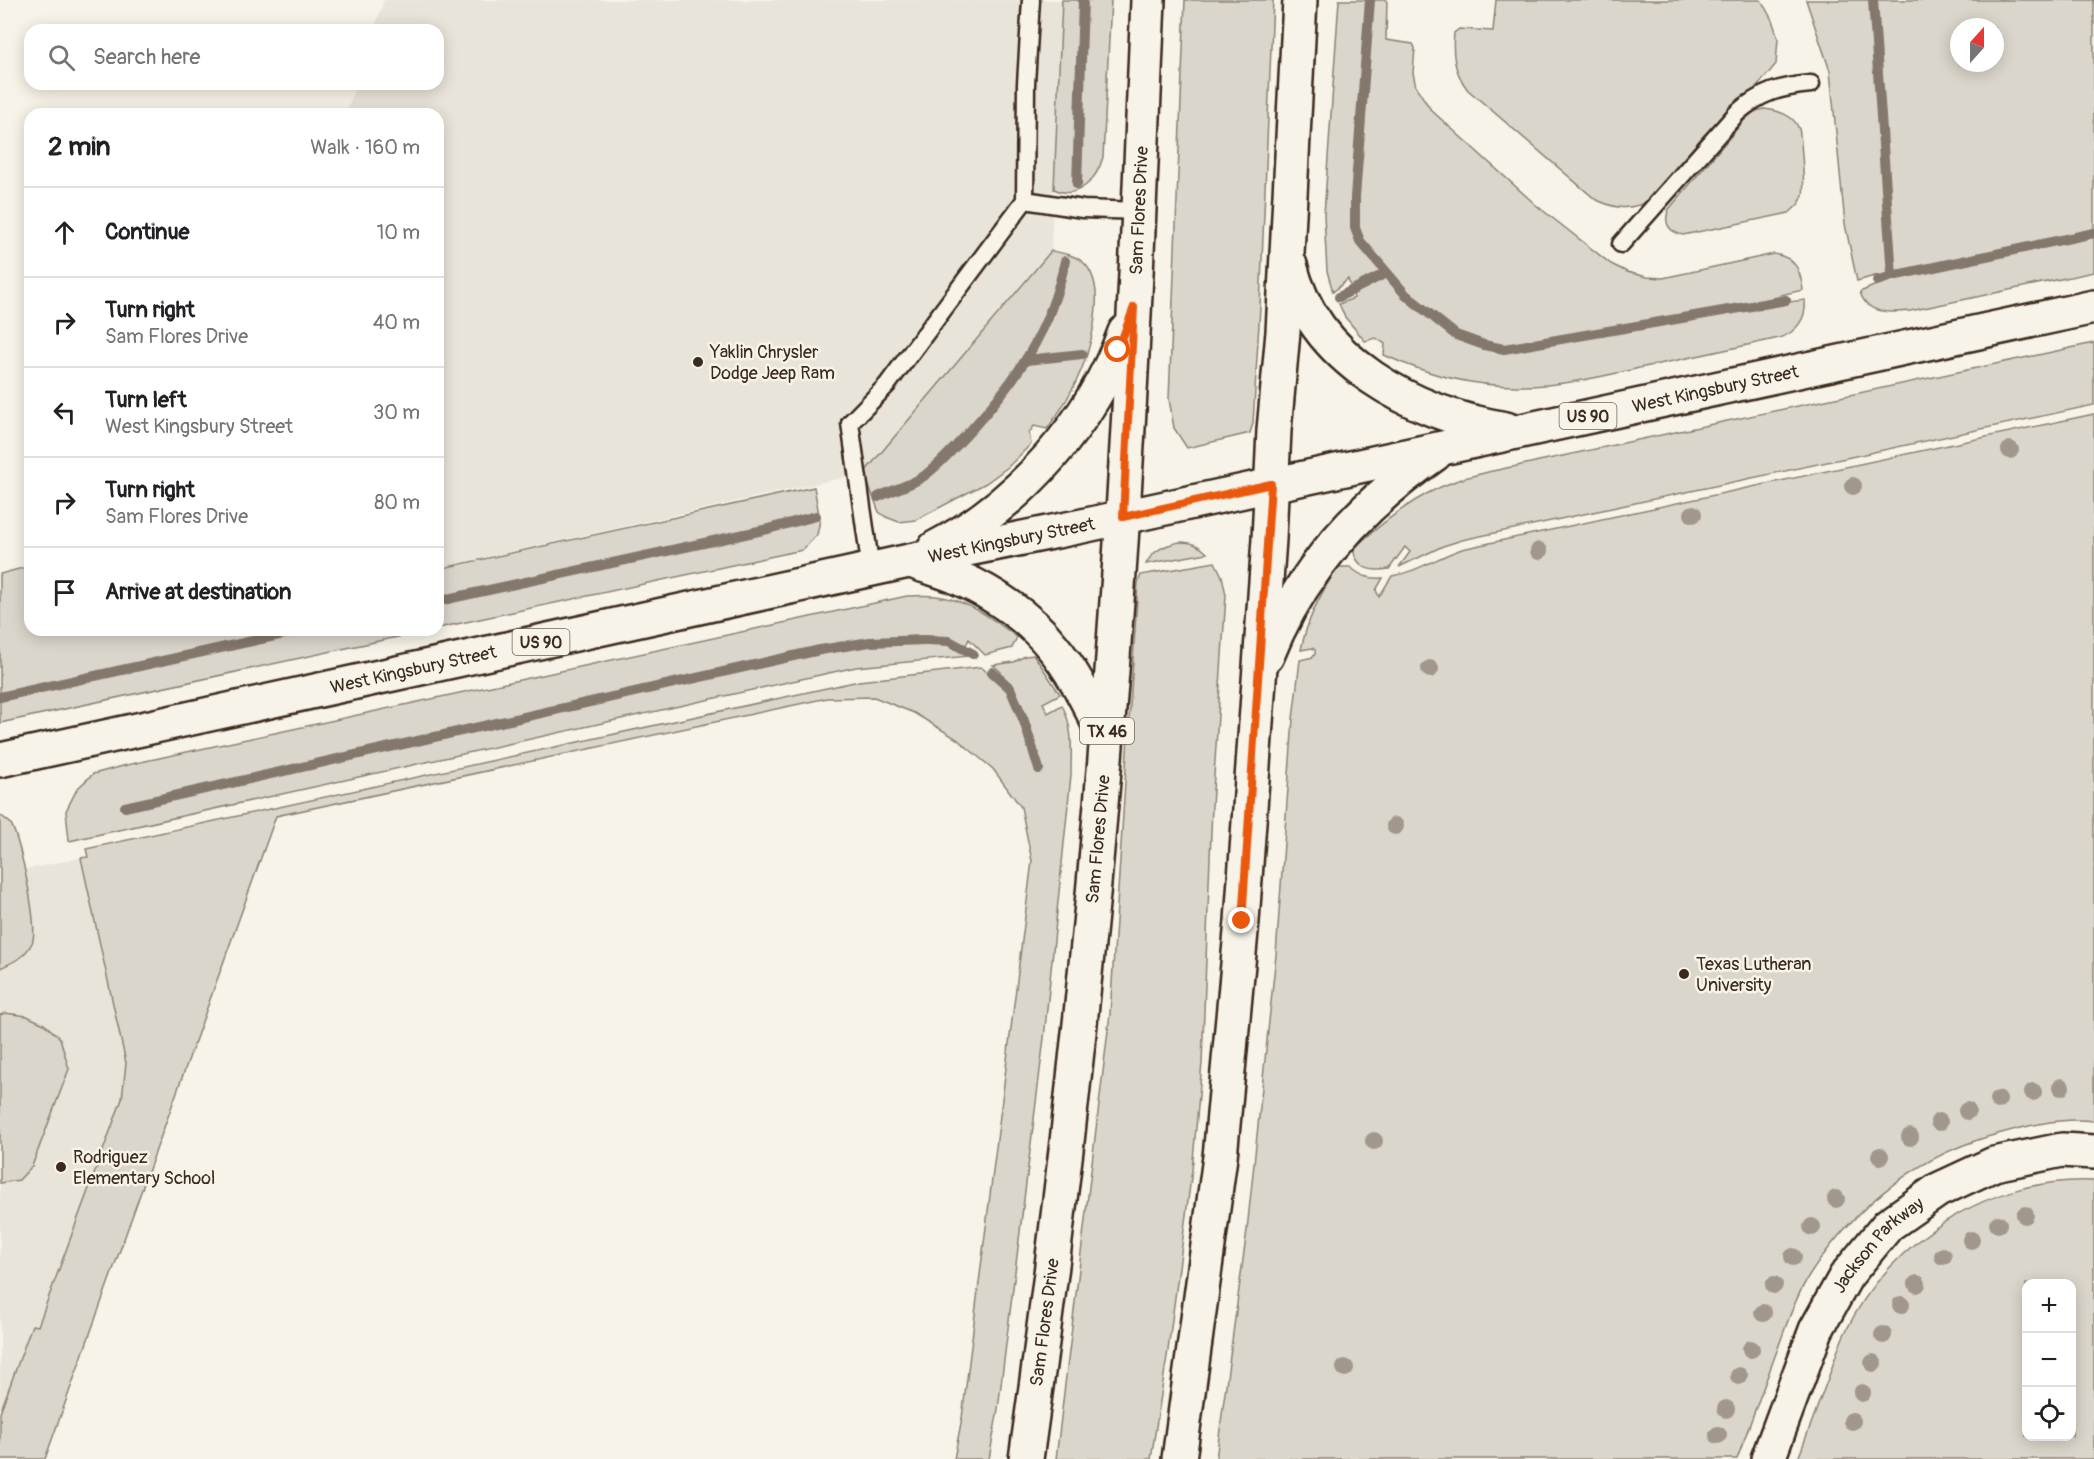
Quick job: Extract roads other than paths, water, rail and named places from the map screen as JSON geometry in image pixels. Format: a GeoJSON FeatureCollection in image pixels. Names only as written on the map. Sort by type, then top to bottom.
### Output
{"type":"FeatureCollection","features":[{"type":"Feature","properties":{"kind":"main road","name":"Sam Flores Drive"},"geometry":{"type":"LineString","coordinates":[[1026,1459],[1064,1170],[1087,960],[1106,738],[1123,517],[1148,0]]}},
{"type":"Feature","properties":{"kind":"main road"},"geometry":{"type":"LineString","coordinates":[[1179,1459],[1220,1157],[1242,921],[1283,332],[1300,0]]}},
{"type":"Feature","properties":{"kind":"main road"},"geometry":{"type":"LineString","coordinates":[[1286,245],[1291,269],[1301,296],[1315,323],[1335,347],[1359,368],[1385,386],[1417,403],[1482,425],[1517,431]]}},
{"type":"Feature","properties":{"kind":"main road"},"geometry":{"type":"LineString","coordinates":[[909,561],[949,541],[982,518],[1015,490],[1054,451],[1080,420],[1101,384],[1118,350],[1134,307]]}},
{"type":"Feature","properties":{"kind":"main road","name":"West Kingsbury Street"},"geometry":{"type":"LineString","coordinates":[[0,760],[909,561],[1123,517],[2094,307]]}},
{"type":"Feature","properties":{"kind":"main road"},"geometry":{"type":"LineString","coordinates":[[1259,677],[1275,636],[1293,602],[1331,547],[1379,497],[1446,446]]}},
{"type":"Feature","properties":{"kind":"main road"},"geometry":{"type":"LineString","coordinates":[[909,561],[960,578],[993,597],[1027,621],[1053,646],[1085,695],[1106,738]]}},
{"type":"Feature","properties":{"kind":"main road","name":"Jackson Parkway"},"geometry":{"type":"LineString","coordinates":[[1768,1459],[1816,1329],[1846,1276],[1888,1226],[1938,1190],[1994,1164],[2062,1150],[2094,1152]]}},
{"type":"Feature","properties":{"kind":"lane"},"geometry":{"type":"LineString","coordinates":[[871,570],[850,423],[887,385],[1026,200],[1026,84],[1031,0]]}},
{"type":"Feature","properties":{"kind":"lane"},"geometry":{"type":"LineString","coordinates":[[1621,244],[1737,112],[1752,100],[1768,92],[1784,87],[1811,84]]}},
{"type":"Feature","properties":{"kind":"lane"},"geometry":{"type":"LineString","coordinates":[[1026,200],[1083,209],[1139,212]]}},
{"type":"Feature","properties":{"kind":"waterway"},"geometry":{"type":"LineString","coordinates":[[1077,184],[1083,0]]}},
{"type":"Feature","properties":{"kind":"waterway"},"geometry":{"type":"LineString","coordinates":[[1370,0],[1355,197],[1355,228],[1360,241],[1406,295],[1456,335],[1504,349],[1786,300]]}},
{"type":"Feature","properties":{"kind":"waterway"},"geometry":{"type":"LineString","coordinates":[[1873,0],[1892,276],[1877,281]]}},
{"type":"Feature","properties":{"kind":"waterway"},"geometry":{"type":"LineString","coordinates":[[1892,276],[2094,233]]}},
{"type":"Feature","properties":{"kind":"waterway"},"geometry":{"type":"LineString","coordinates":[[878,497],[914,482],[930,471],[959,443],[1003,392],[1030,353],[1041,332],[1059,287],[1065,261]]}},
{"type":"Feature","properties":{"kind":"waterway"},"geometry":{"type":"LineString","coordinates":[[1339,297],[1386,273]]}},
{"type":"Feature","properties":{"kind":"waterway"},"geometry":{"type":"LineString","coordinates":[[1027,360],[1082,354]]}},
{"type":"Feature","properties":{"kind":"waterway"},"geometry":{"type":"LineString","coordinates":[[444,600],[768,529],[816,516]]}},
{"type":"Feature","properties":{"kind":"waterway"},"geometry":{"type":"LineString","coordinates":[[0,697],[275,636]]}},
{"type":"Feature","properties":{"kind":"waterway"},"geometry":{"type":"LineString","coordinates":[[125,807],[820,650],[870,642],[925,640],[949,641],[973,654]]}},
{"type":"Feature","properties":{"kind":"waterway"},"geometry":{"type":"LineString","coordinates":[[992,672],[1010,688],[1024,721],[1039,769]]}},
{"type":"Feature","properties":{"kind":"place","name":"Yaklin Chrysler Dodge Jeep Ram"},"geometry":{"type":"Point","coordinates":[698,362]}},
{"type":"Feature","properties":{"kind":"place","name":"Texas Lutheran University"},"geometry":{"type":"Point","coordinates":[1684,974]}},
{"type":"Feature","properties":{"kind":"place","name":"Rodriguez Elementary School"},"geometry":{"type":"Point","coordinates":[61,1167]}}]}
